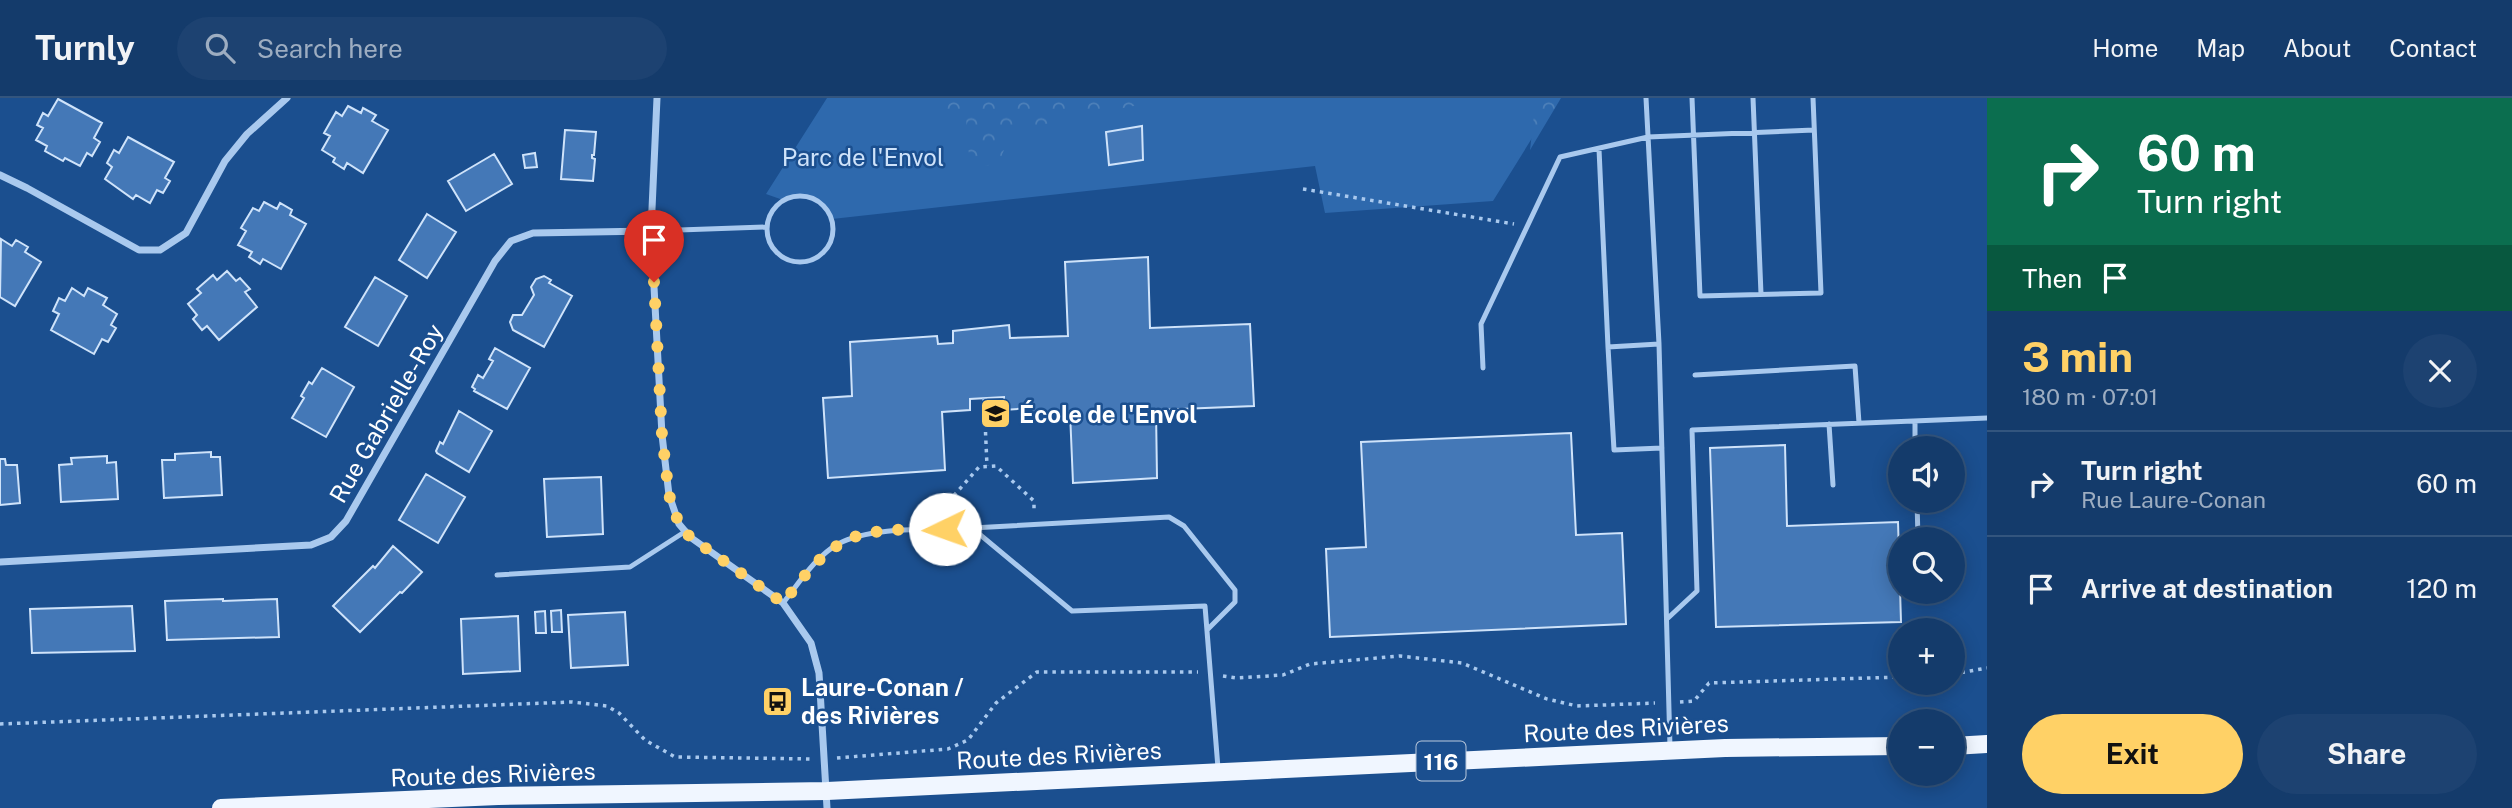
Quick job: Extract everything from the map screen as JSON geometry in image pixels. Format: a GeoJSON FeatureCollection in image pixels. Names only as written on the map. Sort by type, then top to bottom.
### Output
{"type":"FeatureCollection","features":[{"type":"Feature","properties":{"kind":"main road"},"geometry":{"type":"LineString","coordinates":[[1965,745],[1987,744]]}},
{"type":"Feature","properties":{"kind":"main road","name":"Route des Rivières"},"geometry":{"type":"LineString","coordinates":[[221,808],[827,800],[1218,771],[1670,750],[1888,746]]}},
{"type":"Feature","properties":{"kind":"street"},"geometry":{"type":"LineString","coordinates":[[0,176],[139,250],[160,250],[186,233],[225,161],[247,134],[286,98]]}},
{"type":"Feature","properties":{"kind":"street"},"geometry":{"type":"LineString","coordinates":[[657,98],[652,230],[662,435],[669,495],[679,524],[783,603],[811,643],[818,673],[827,800]]}},
{"type":"Feature","properties":{"kind":"street","name":"Rue Gabrielle-Roy"},"geometry":{"type":"LineString","coordinates":[[0,562],[311,545],[331,537],[346,521],[495,261],[511,241],[533,233],[652,230]]}},
{"type":"Feature","properties":{"kind":"lane"},"geometry":{"type":"LineString","coordinates":[[1646,98],[1659,344],[1670,750]]}},
{"type":"Feature","properties":{"kind":"lane"},"geometry":{"type":"LineString","coordinates":[[1692,98],[1700,296],[1821,293],[1813,98]]}},
{"type":"Feature","properties":{"kind":"lane"},"geometry":{"type":"LineString","coordinates":[[1753,98],[1761,294]]}},
{"type":"Feature","properties":{"kind":"lane"},"geometry":{"type":"LineString","coordinates":[[1483,368],[1481,324],[1560,157],[1648,137],[1814,130]]}},
{"type":"Feature","properties":{"kind":"lane"},"geometry":{"type":"LineString","coordinates":[[1599,149],[1615,450],[1662,448]]}},
{"type":"Feature","properties":{"kind":"lane"},"geometry":{"type":"LineString","coordinates":[[800,195],[816,199],[825,206],[834,228],[826,251],[811,261],[796,262],[782,258],[775,252],[767,236],[766,227],[774,207],[783,200],[800,195]]}},
{"type":"Feature","properties":{"kind":"lane","name":"Rue Gabrielle-Roy"},"geometry":{"type":"LineString","coordinates":[[652,230],[766,227]]}},
{"type":"Feature","properties":{"kind":"lane"},"geometry":{"type":"LineString","coordinates":[[1608,347],[1659,344]]}},
{"type":"Feature","properties":{"kind":"lane"},"geometry":{"type":"LineString","coordinates":[[1695,375],[1855,366],[1858,423]]}},
{"type":"Feature","properties":{"kind":"lane"},"geometry":{"type":"LineString","coordinates":[[1668,618],[1697,591],[1692,430],[1987,418]]}},
{"type":"Feature","properties":{"kind":"lane"},"geometry":{"type":"LineString","coordinates":[[1914,421],[1915,436]]}},
{"type":"Feature","properties":{"kind":"lane"},"geometry":{"type":"LineString","coordinates":[[1829,424],[1833,485]]}},
{"type":"Feature","properties":{"kind":"lane"},"geometry":{"type":"LineString","coordinates":[[783,603],[813,565],[838,545],[868,533],[1169,517],[1184,526],[1235,590],[1235,602],[1207,630]]}},
{"type":"Feature","properties":{"kind":"lane"},"geometry":{"type":"LineString","coordinates":[[972,528],[1072,611],[1205,606],[1218,771]]}},
{"type":"Feature","properties":{"kind":"lane"},"geometry":{"type":"LineString","coordinates":[[497,575],[630,566],[686,531]]}},
{"type":"Feature","properties":{"kind":"path"},"geometry":{"type":"LineString","coordinates":[[1303,189],[1520,225]]}},
{"type":"Feature","properties":{"kind":"path"},"geometry":{"type":"LineString","coordinates":[[984,398],[987,466]]}},
{"type":"Feature","properties":{"kind":"path"},"geometry":{"type":"LineString","coordinates":[[945,529],[943,508],[979,467],[987,466],[996,467],[1034,501],[1035,524]]}},
{"type":"Feature","properties":{"kind":"path"},"geometry":{"type":"LineString","coordinates":[[848,757],[948,749],[968,740],[996,703],[1037,672],[1184,671],[1236,678],[1283,676],[1310,664],[1400,656],[1462,663],[1547,699],[1577,706],[1695,701],[1709,683],[1888,677]]}},
{"type":"Feature","properties":{"kind":"path"},"geometry":{"type":"LineString","coordinates":[[1965,672],[1987,668]]}},
{"type":"Feature","properties":{"kind":"path"},"geometry":{"type":"LineString","coordinates":[[0,724],[572,702],[607,706],[619,713],[655,747],[675,757],[796,760]]}},
{"type":"Feature","properties":{"kind":"green space","name":"Parc de l'Envol"},"geometry":{"type":"Polygon","coordinates":[[[827,98],[1557,98],[1493,201],[1325,213],[1315,166],[832,219],[825,206],[816,199],[800,195],[783,200],[766,194],[827,98]]]}},
{"type":"Feature","properties":{"kind":"green space"},"geometry":{"type":"Polygon","coordinates":[[[920,98],[1142,98],[1139,105],[1060,120],[1010,134],[999,163],[970,169],[966,118],[920,98]]]}},
{"type":"Feature","properties":{"kind":"green space"},"geometry":{"type":"Polygon","coordinates":[[[1536,98],[1561,98],[1530,150],[1536,98]]]}},
{"type":"Feature","properties":{"kind":"building"},"geometry":{"type":"Polygon","coordinates":[[[58,99],[102,123],[94,138],[100,142],[92,156],[87,153],[80,166],[65,158],[63,161],[45,151],[47,146],[36,140],[43,128],[37,125],[43,113],[48,116],[58,99]]]}},
{"type":"Feature","properties":{"kind":"building"},"geometry":{"type":"Polygon","coordinates":[[[348,106],[361,113],[363,108],[376,115],[372,121],[388,130],[363,173],[347,163],[344,169],[333,162],[335,158],[322,150],[330,136],[324,133],[336,112],[342,116],[348,106]]]}},
{"type":"Feature","properties":{"kind":"building"},"geometry":{"type":"Polygon","coordinates":[[[1142,126],[1143,160],[1109,165],[1106,132],[1142,126]]]}},
{"type":"Feature","properties":{"kind":"building"},"geometry":{"type":"Polygon","coordinates":[[[565,130],[596,132],[592,155],[595,159],[593,181],[561,179],[565,130]]]}},
{"type":"Feature","properties":{"kind":"building"},"geometry":{"type":"Polygon","coordinates":[[[128,137],[174,162],[165,178],[170,181],[163,193],[157,190],[150,203],[136,195],[133,199],[105,179],[112,167],[107,163],[114,150],[119,153],[128,137]]]}},
{"type":"Feature","properties":{"kind":"building"},"geometry":{"type":"Polygon","coordinates":[[[535,153],[537,167],[525,168],[523,155],[535,153]]]}},
{"type":"Feature","properties":{"kind":"building"},"geometry":{"type":"Polygon","coordinates":[[[494,154],[512,184],[466,211],[448,181],[494,154]]]}},
{"type":"Feature","properties":{"kind":"building"},"geometry":{"type":"Polygon","coordinates":[[[264,202],[277,209],[280,203],[292,210],[290,215],[306,224],[281,269],[263,259],[260,264],[249,257],[252,252],[238,245],[246,231],[241,228],[253,208],[259,211],[264,202]]]}},
{"type":"Feature","properties":{"kind":"building"},"geometry":{"type":"Polygon","coordinates":[[[427,214],[456,232],[427,278],[399,260],[427,214]]]}},
{"type":"Feature","properties":{"kind":"building"},"geometry":{"type":"Polygon","coordinates":[[[1,239],[12,246],[16,240],[28,247],[25,252],[41,262],[15,306],[0,297],[1,239]]]}},
{"type":"Feature","properties":{"kind":"building"},"geometry":{"type":"Polygon","coordinates":[[[1148,257],[1150,328],[1250,324],[1254,406],[1156,410],[1157,478],[1073,483],[1070,412],[1032,415],[1031,408],[1004,410],[1004,397],[970,399],[970,410],[942,412],[945,470],[828,478],[823,398],[852,396],[850,342],[937,336],[938,344],[953,343],[953,331],[1009,325],[1010,338],[1068,336],[1065,262],[1148,257]]]}},
{"type":"Feature","properties":{"kind":"building"},"geometry":{"type":"Polygon","coordinates":[[[227,271],[236,281],[240,278],[250,289],[245,292],[257,307],[219,340],[207,326],[202,330],[193,319],[197,315],[188,304],[201,293],[197,289],[213,275],[217,280],[227,271]]]}},
{"type":"Feature","properties":{"kind":"building"},"geometry":{"type":"Polygon","coordinates":[[[544,276],[551,280],[549,283],[572,296],[544,347],[513,330],[510,322],[513,315],[522,315],[534,295],[531,287],[536,279],[544,276]]]}},
{"type":"Feature","properties":{"kind":"building"},"geometry":{"type":"Polygon","coordinates":[[[375,277],[407,296],[378,346],[345,327],[375,277]]]}},
{"type":"Feature","properties":{"kind":"building"},"geometry":{"type":"Polygon","coordinates":[[[72,288],[84,296],[88,288],[107,298],[103,305],[117,314],[111,325],[116,328],[108,342],[102,339],[94,354],[51,330],[59,314],[53,311],[59,298],[65,301],[72,288]]]}},
{"type":"Feature","properties":{"kind":"building"},"geometry":{"type":"Polygon","coordinates":[[[495,348],[530,368],[507,409],[474,391],[472,387],[478,375],[483,378],[493,361],[489,359],[495,348]]]}},
{"type":"Feature","properties":{"kind":"building"},"geometry":{"type":"Polygon","coordinates":[[[322,368],[354,387],[326,437],[292,418],[304,398],[301,396],[309,382],[312,384],[322,368]]]}},
{"type":"Feature","properties":{"kind":"building"},"geometry":{"type":"Polygon","coordinates":[[[459,411],[492,431],[469,472],[436,451],[440,442],[443,444],[459,411]]]}},
{"type":"Feature","properties":{"kind":"building"},"geometry":{"type":"Polygon","coordinates":[[[1571,433],[1576,535],[1622,533],[1626,624],[1330,637],[1326,549],[1366,547],[1361,442],[1571,433]]]}},
{"type":"Feature","properties":{"kind":"building"},"geometry":{"type":"Polygon","coordinates":[[[1785,445],[1787,526],[1898,522],[1898,527],[1888,527],[1888,604],[1900,604],[1901,618],[1888,618],[1888,622],[1716,627],[1710,448],[1785,445]]]}},
{"type":"Feature","properties":{"kind":"building"},"geometry":{"type":"Polygon","coordinates":[[[211,452],[211,457],[220,457],[222,495],[164,498],[162,460],[175,460],[175,454],[211,452]]]}},
{"type":"Feature","properties":{"kind":"building"},"geometry":{"type":"Polygon","coordinates":[[[107,456],[107,463],[116,462],[118,499],[61,502],[59,465],[72,464],[71,458],[107,456]]]}},
{"type":"Feature","properties":{"kind":"building"},"geometry":{"type":"Polygon","coordinates":[[[0,459],[5,459],[6,465],[17,465],[20,503],[0,505],[0,459]]]}},
{"type":"Feature","properties":{"kind":"building"},"geometry":{"type":"Polygon","coordinates":[[[426,474],[465,497],[438,543],[399,520],[426,474]]]}},
{"type":"Feature","properties":{"kind":"building"},"geometry":{"type":"Polygon","coordinates":[[[601,477],[603,534],[547,537],[544,479],[601,477]]]}},
{"type":"Feature","properties":{"kind":"building"},"geometry":{"type":"Polygon","coordinates":[[[393,546],[422,572],[360,632],[333,606],[373,566],[375,568],[393,546]]]}},
{"type":"Feature","properties":{"kind":"building"},"geometry":{"type":"Polygon","coordinates":[[[277,599],[279,637],[167,640],[165,601],[277,599]]]}},
{"type":"Feature","properties":{"kind":"building"},"geometry":{"type":"Polygon","coordinates":[[[132,606],[135,651],[32,653],[30,609],[132,606]]]}},
{"type":"Feature","properties":{"kind":"building"},"geometry":{"type":"Polygon","coordinates":[[[561,610],[562,632],[552,632],[551,611],[561,610]]]}},
{"type":"Feature","properties":{"kind":"building"},"geometry":{"type":"Polygon","coordinates":[[[545,611],[546,633],[536,633],[535,612],[545,611]]]}},
{"type":"Feature","properties":{"kind":"building"},"geometry":{"type":"Polygon","coordinates":[[[625,612],[628,665],[571,668],[568,615],[625,612]]]}},
{"type":"Feature","properties":{"kind":"building"},"geometry":{"type":"Polygon","coordinates":[[[518,616],[520,671],[463,674],[461,619],[518,616]]]}},
{"type":"Feature","properties":{"kind":"place","name":"École de l'Envol"},"geometry":{"type":"Point","coordinates":[996,414]}},
{"type":"Feature","properties":{"kind":"place","name":"Laure-Conan / des Rivières"},"geometry":{"type":"Point","coordinates":[778,701]}},
{"type":"Feature","properties":{"kind":"route"},"geometry":{"type":"LineString","coordinates":[[654,282],[662,435],[669,495],[679,524],[690,537],[783,603],[813,565],[838,545],[868,533],[945,529]]}}]}
